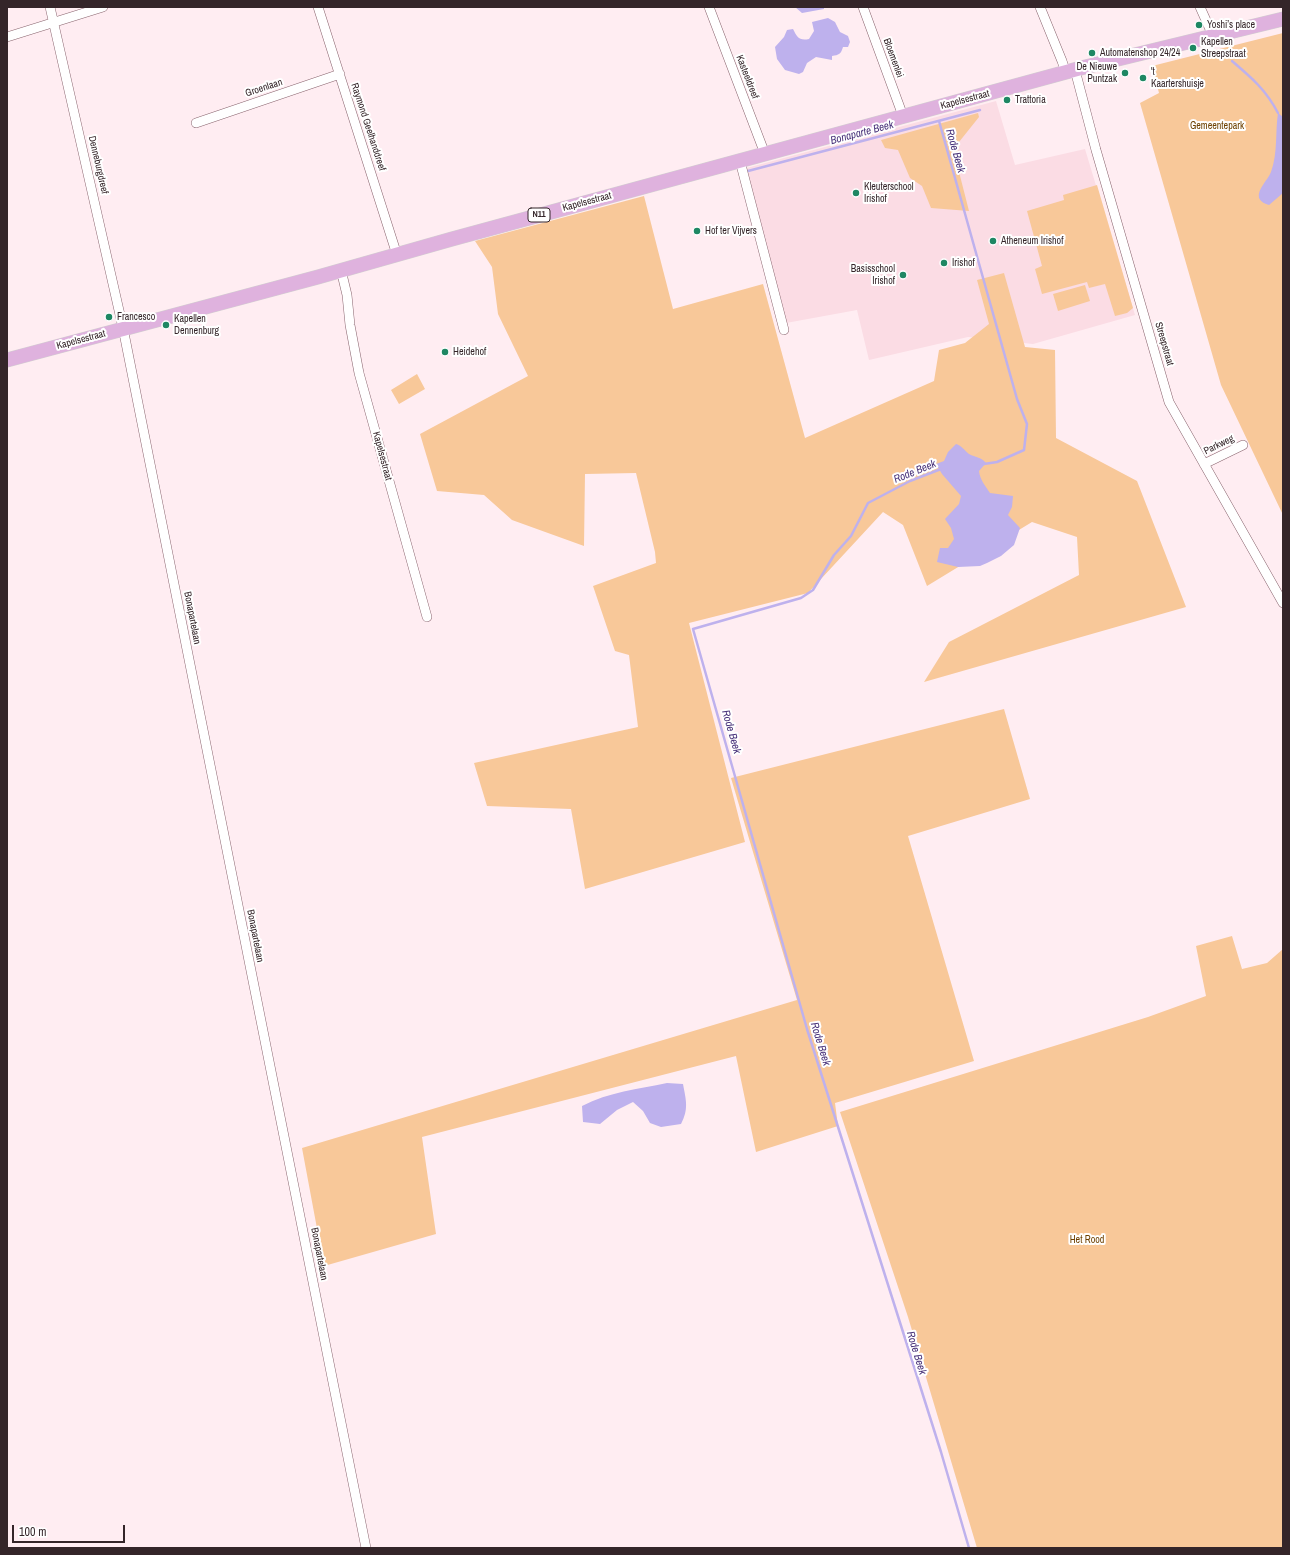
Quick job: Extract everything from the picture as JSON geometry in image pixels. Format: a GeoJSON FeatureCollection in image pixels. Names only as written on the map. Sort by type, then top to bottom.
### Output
{"type":"FeatureCollection","features":[{"type":"Feature","properties":{"kind":"main road","name":"N11"},"geometry":{"type":"LineString","coordinates":[[1213,36],[1283,19]]}},
{"type":"Feature","properties":{"kind":"main road","name":"Kapelsestraat"},"geometry":{"type":"LineString","coordinates":[[7,360],[903,116],[1213,36]]}},
{"type":"Feature","properties":{"kind":"street","name":"Denneburgdreef"},"geometry":{"type":"LineString","coordinates":[[50,7],[123,328]]}},
{"type":"Feature","properties":{"kind":"street"},"geometry":{"type":"LineString","coordinates":[[7,37],[104,7]]}},
{"type":"Feature","properties":{"kind":"street","name":"Raymond Geelhanddreef"},"geometry":{"type":"LineString","coordinates":[[318,7],[397,255]]}},
{"type":"Feature","properties":{"kind":"street","name":"Kasteeldreef"},"geometry":{"type":"LineString","coordinates":[[709,7],[765,154]]}},
{"type":"Feature","properties":{"kind":"street","name":"Bloemenlei"},"geometry":{"type":"LineString","coordinates":[[863,7],[903,116]]}},
{"type":"Feature","properties":{"kind":"street","name":"Streepstraat"},"geometry":{"type":"LineString","coordinates":[[1040,7],[1062,61],[1070,72],[1096,150],[1169,402],[1283,603]]}},
{"type":"Feature","properties":{"kind":"street"},"geometry":{"type":"LineString","coordinates":[[1200,7],[1213,36]]}},
{"type":"Feature","properties":{"kind":"street","name":"Groenlaan"},"geometry":{"type":"LineString","coordinates":[[196,123],[340,74]]}},
{"type":"Feature","properties":{"kind":"street"},"geometry":{"type":"LineString","coordinates":[[740,161],[784,330]]}},
{"type":"Feature","properties":{"kind":"street","name":"Kapelsestraat"},"geometry":{"type":"LineString","coordinates":[[341,270],[347,296],[350,325],[359,373],[427,617]]}},
{"type":"Feature","properties":{"kind":"street","name":"Bonapartelaan"},"geometry":{"type":"LineString","coordinates":[[123,328],[366,1548]]}},
{"type":"Feature","properties":{"kind":"street","name":"Parkweg"},"geometry":{"type":"LineString","coordinates":[[1204,464],[1243,445]]}},
{"type":"Feature","properties":{"kind":"shaded area"},"geometry":{"type":"Polygon","coordinates":[[[795,7],[824,7],[824,9],[802,13],[795,7]]]}},
{"type":"Feature","properties":{"kind":"shaded area"},"geometry":{"type":"Polygon","coordinates":[[[828,18],[835,22],[840,32],[848,36],[850,42],[848,47],[843,47],[839,54],[832,56],[832,60],[816,57],[807,63],[803,72],[799,74],[785,70],[777,59],[775,47],[784,37],[787,30],[793,29],[799,38],[809,39],[814,31],[812,22],[828,18]]]}},
{"type":"Feature","properties":{"kind":"shaded area","name":"Irishof"},"geometry":{"type":"Polygon","coordinates":[[[996,101],[1015,165],[1085,149],[1135,315],[1033,344],[968,337],[869,360],[857,310],[786,323],[743,169],[996,101]]]}},
{"type":"Feature","properties":{"kind":"shaded area"},"geometry":{"type":"Polygon","coordinates":[[[1278,113],[1283,117],[1283,193],[1269,205],[1261,201],[1259,195],[1261,188],[1270,175],[1273,165],[1276,150],[1278,113]]]}},
{"type":"Feature","properties":{"kind":"shaded area"},"geometry":{"type":"Polygon","coordinates":[[[956,444],[969,454],[980,458],[986,463],[979,471],[982,480],[990,493],[1013,496],[1012,507],[1008,515],[1020,528],[1014,545],[1001,556],[980,566],[958,567],[937,562],[940,548],[948,548],[954,539],[951,528],[945,519],[959,504],[961,496],[942,474],[936,464],[944,461],[948,452],[956,444]]]}},
{"type":"Feature","properties":{"kind":"shaded area"},"geometry":{"type":"Polygon","coordinates":[[[667,1083],[683,1084],[686,1109],[684,1119],[681,1124],[661,1127],[650,1123],[643,1111],[633,1102],[617,1110],[600,1124],[583,1122],[582,1106],[592,1101],[603,1097],[667,1083]]]}},
{"type":"Feature","properties":{"kind":"green space","name":"Gemeentepark"},"geometry":{"type":"Polygon","coordinates":[[[1283,33],[1283,515],[1221,385],[1140,103],[1159,93],[1152,66],[1283,33]]]}},
{"type":"Feature","properties":{"kind":"green space"},"geometry":{"type":"Polygon","coordinates":[[[978,113],[979,117],[959,142],[957,164],[969,211],[931,208],[922,186],[910,178],[898,150],[885,148],[881,140],[978,113]]]}},
{"type":"Feature","properties":{"kind":"green space"},"geometry":{"type":"Polygon","coordinates":[[[1097,185],[1133,308],[1127,313],[1115,316],[1105,284],[1089,288],[1087,282],[1042,294],[1035,269],[1042,266],[1027,211],[1064,200],[1063,195],[1097,185]]]}},
{"type":"Feature","properties":{"kind":"green space"},"geometry":{"type":"Polygon","coordinates":[[[644,196],[673,309],[763,284],[805,438],[934,381],[939,350],[965,343],[989,324],[977,280],[1004,273],[1025,347],[1055,350],[1056,438],[1137,481],[1186,607],[924,682],[949,642],[1079,575],[1077,537],[1032,522],[927,586],[903,525],[883,512],[808,593],[689,623],[745,842],[585,889],[571,809],[487,806],[474,763],[638,727],[629,655],[615,651],[593,586],[656,563],[655,552],[636,473],[585,474],[584,546],[512,520],[484,495],[437,491],[420,434],[528,376],[498,314],[492,267],[475,241],[644,196]]]}},
{"type":"Feature","properties":{"kind":"green space"},"geometry":{"type":"Polygon","coordinates":[[[1085,285],[1090,301],[1058,311],[1053,294],[1085,285]]]}},
{"type":"Feature","properties":{"kind":"green space"},"geometry":{"type":"Polygon","coordinates":[[[417,374],[425,389],[399,404],[391,390],[417,374]]]}},
{"type":"Feature","properties":{"kind":"green space"},"geometry":{"type":"Polygon","coordinates":[[[1004,709],[1030,799],[908,836],[974,1061],[835,1103],[838,1126],[756,1152],[736,1056],[422,1137],[436,1234],[324,1266],[302,1148],[797,1000],[731,778],[1004,709]]]}},
{"type":"Feature","properties":{"kind":"green space","name":"Het Rood"},"geometry":{"type":"Polygon","coordinates":[[[1232,936],[1242,969],[1267,963],[1283,949],[1283,1548],[977,1548],[908,1317],[840,1112],[1148,1017],[1206,996],[1196,946],[1232,936]]]}},
{"type":"Feature","properties":{"kind":"waterway"},"geometry":{"type":"LineString","coordinates":[[1232,61],[1258,85],[1269,98],[1278,113]]}},
{"type":"Feature","properties":{"kind":"waterway","name":"Bonaparte Beek"},"geometry":{"type":"LineString","coordinates":[[748,171],[980,110]]}},
{"type":"Feature","properties":{"kind":"waterway","name":"Rode Beek"},"geometry":{"type":"LineString","coordinates":[[939,121],[1017,399],[1027,424],[1024,450],[997,462],[984,464]]}},
{"type":"Feature","properties":{"kind":"waterway","name":"Rode Beek"},"geometry":{"type":"LineString","coordinates":[[941,469],[910,481],[868,503],[851,536],[834,555],[813,590],[801,598],[693,629],[807,1029],[941,1452],[969,1548]]}},
{"type":"Feature","properties":{"kind":"place","name":"Yoshi’s place"},"geometry":{"type":"Point","coordinates":[1199,25]}},
{"type":"Feature","properties":{"kind":"place","name":"Kapellen Streepstraat"},"geometry":{"type":"Point","coordinates":[1193,48]}},
{"type":"Feature","properties":{"kind":"place","name":"Automatenshop 24/24"},"geometry":{"type":"Point","coordinates":[1092,53]}},
{"type":"Feature","properties":{"kind":"place","name":"De Nieuwe Puntzak"},"geometry":{"type":"Point","coordinates":[1125,73]}},
{"type":"Feature","properties":{"kind":"place","name":"'t Kaartershuisje"},"geometry":{"type":"Point","coordinates":[1143,78]}},
{"type":"Feature","properties":{"kind":"place","name":"Trattoria"},"geometry":{"type":"Point","coordinates":[1007,100]}},
{"type":"Feature","properties":{"kind":"place","name":"Kleuterschool Irishof"},"geometry":{"type":"Point","coordinates":[856,193]}},
{"type":"Feature","properties":{"kind":"place","name":"Hof ter Vijvers"},"geometry":{"type":"Point","coordinates":[697,231]}},
{"type":"Feature","properties":{"kind":"place","name":"Atheneum Irishof"},"geometry":{"type":"Point","coordinates":[993,241]}},
{"type":"Feature","properties":{"kind":"place","name":"Irishof"},"geometry":{"type":"Point","coordinates":[944,263]}},
{"type":"Feature","properties":{"kind":"place","name":"Basisschool Irishof"},"geometry":{"type":"Point","coordinates":[903,275]}},
{"type":"Feature","properties":{"kind":"place","name":"Francesco"},"geometry":{"type":"Point","coordinates":[109,317]}},
{"type":"Feature","properties":{"kind":"place","name":"Kapellen Dennenburg"},"geometry":{"type":"Point","coordinates":[166,325]}},
{"type":"Feature","properties":{"kind":"place","name":"Heidehof"},"geometry":{"type":"Point","coordinates":[445,352]}}]}
